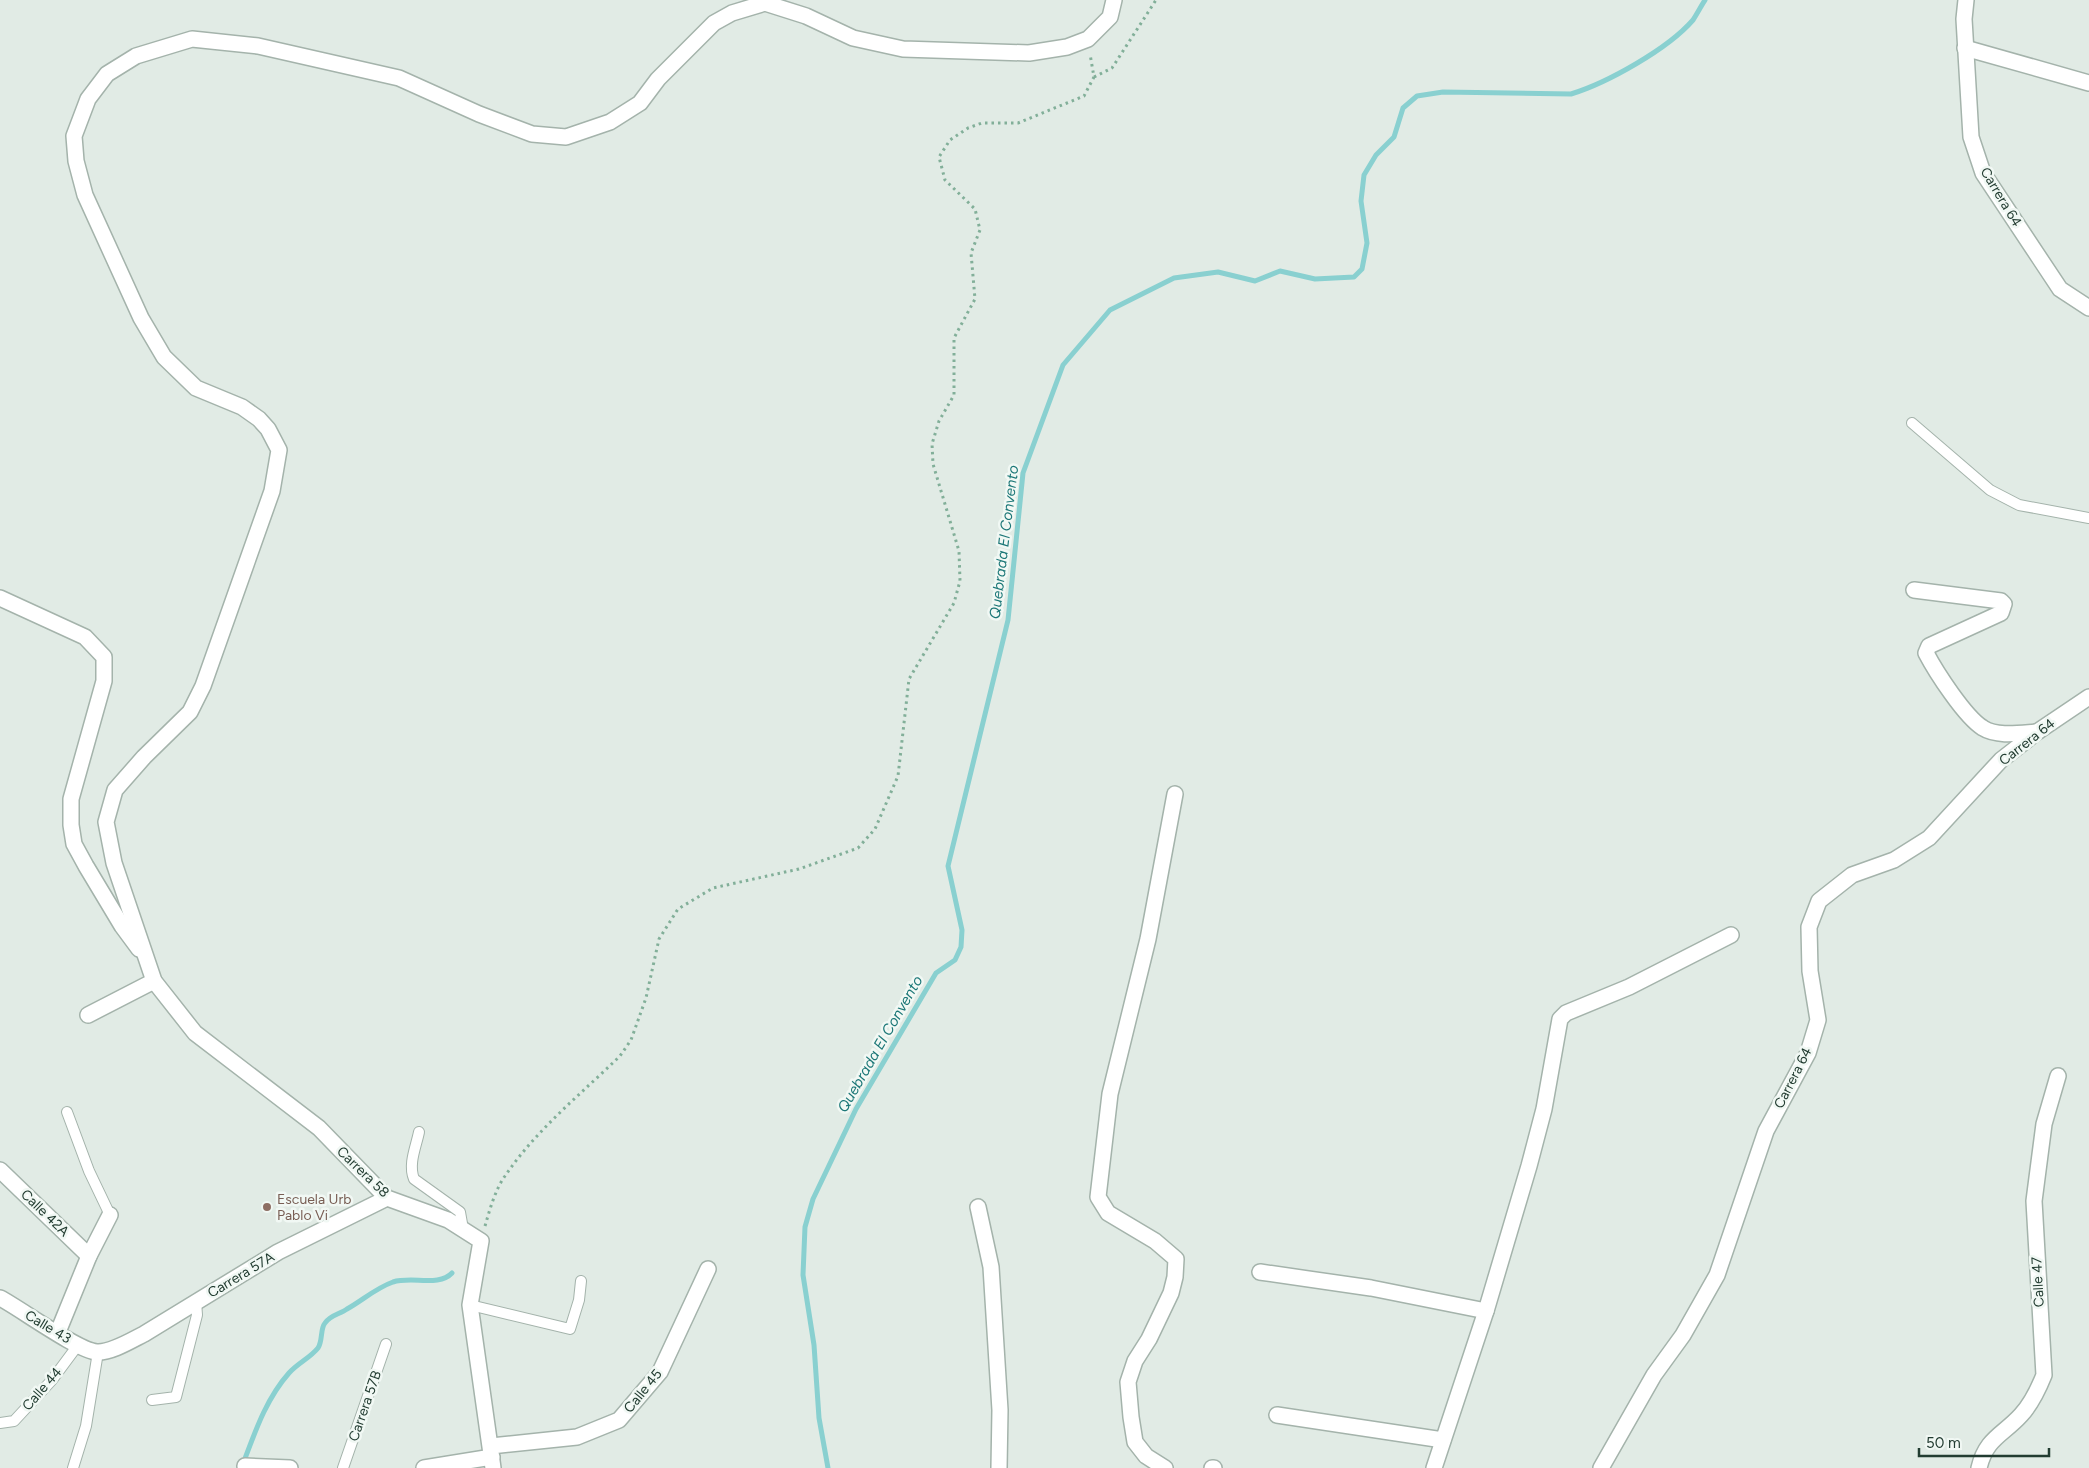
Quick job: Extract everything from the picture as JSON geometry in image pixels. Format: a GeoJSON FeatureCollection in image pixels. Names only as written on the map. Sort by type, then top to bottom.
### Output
{"type":"FeatureCollection","features":[{"type":"Feature","properties":{"kind":"street"},"geometry":{"type":"LineString","coordinates":[[1088,39],[1110,17],[1114,0]]}},
{"type":"Feature","properties":{"kind":"street","name":"Carrera 64"},"geometry":{"type":"LineString","coordinates":[[1966,0],[1964,19],[1965,48],[1971,137],[1983,172],[2060,289],[2089,308]]}},
{"type":"Feature","properties":{"kind":"street","name":"Carrera 58"},"geometry":{"type":"LineString","coordinates":[[481,1241],[448,1220],[387,1198],[319,1128],[195,1033],[154,981],[146,958],[114,863],[106,822],[115,790],[144,757],[190,712],[203,686],[272,491],[279,450],[268,429],[259,419],[242,407],[196,388],[164,358],[133,300],[85,195],[76,160],[74,136],[88,99],[107,74],[136,56],[192,39],[258,46],[400,78],[479,114],[532,134],[566,137],[610,122],[640,102],[658,79],[714,23],[732,13],[765,3],[806,16],[853,38],[903,49],[1029,53],[1067,48],[1088,39]]}},
{"type":"Feature","properties":{"kind":"street"},"geometry":{"type":"LineString","coordinates":[[1965,48],[2089,83]]}},
{"type":"Feature","properties":{"kind":"street"},"geometry":{"type":"LineString","coordinates":[[1914,590],[2000,601],[2004,604],[2001,613],[1929,646],[1926,653],[1957,702],[1983,728],[2007,734],[2037,732]]}},
{"type":"Feature","properties":{"kind":"street"},"geometry":{"type":"LineString","coordinates":[[0,598],[85,638],[104,657],[104,681],[71,799],[71,825],[74,844],[86,866],[122,926],[146,958]]}},
{"type":"Feature","properties":{"kind":"street","name":"Carrera 64"},"geometry":{"type":"LineString","coordinates":[[1601,1468],[1654,1375],[1683,1335],[1717,1275],[1766,1131],[1808,1053],[1818,1020],[1810,971],[1810,927],[1819,901],[1852,875],[1894,860],[1929,838],[2000,760],[2089,697]]}},
{"type":"Feature","properties":{"kind":"street"},"geometry":{"type":"LineString","coordinates":[[1165,1468],[1146,1456],[1135,1442],[1128,1382],[1135,1361],[1149,1340],[1171,1293],[1175,1277],[1176,1259],[1155,1241],[1108,1213],[1098,1197],[1110,1094],[1147,947],[1175,794]]}},
{"type":"Feature","properties":{"kind":"street"},"geometry":{"type":"LineString","coordinates":[[1434,1468],[1486,1311],[1541,1119],[1560,1019],[1570,1012],[1629,987],[1730,935]]}},
{"type":"Feature","properties":{"kind":"street"},"geometry":{"type":"LineString","coordinates":[[88,1015],[154,981]]}},
{"type":"Feature","properties":{"kind":"street","name":"Calle 47"},"geometry":{"type":"LineString","coordinates":[[1979,1468],[1982,1454],[2001,1431],[2021,1416],[2036,1396],[2044,1375],[2034,1201],[2044,1124],[2058,1076]]}},
{"type":"Feature","properties":{"kind":"street","name":"Calle 42A"},"geometry":{"type":"LineString","coordinates":[[0,1170],[90,1256]]}},
{"type":"Feature","properties":{"kind":"street","name":"Carrera 57A"},"geometry":{"type":"LineString","coordinates":[[98,1352],[122,1346],[278,1252],[387,1198]]}},
{"type":"Feature","properties":{"kind":"street"},"geometry":{"type":"LineString","coordinates":[[978,1206],[990,1267],[1000,1410],[999,1468]]}},
{"type":"Feature","properties":{"kind":"street"},"geometry":{"type":"LineString","coordinates":[[58,1332],[90,1256],[110,1215]]}},
{"type":"Feature","properties":{"kind":"street"},"geometry":{"type":"LineString","coordinates":[[481,1241],[470,1305],[492,1457]]}},
{"type":"Feature","properties":{"kind":"street","name":"Calle 45"},"geometry":{"type":"LineString","coordinates":[[424,1468],[492,1457],[577,1437],[619,1420],[660,1372],[708,1269]]}},
{"type":"Feature","properties":{"kind":"street"},"geometry":{"type":"LineString","coordinates":[[1260,1272],[1371,1288],[1486,1311]]}},
{"type":"Feature","properties":{"kind":"street","name":"Calle 43"},"geometry":{"type":"LineString","coordinates":[[0,1298],[78,1345],[98,1352]]}},
{"type":"Feature","properties":{"kind":"street"},"geometry":{"type":"LineString","coordinates":[[1277,1415],[1443,1440]]}},
{"type":"Feature","properties":{"kind":"street"},"geometry":{"type":"LineString","coordinates":[[245,1466],[290,1468]]}},
{"type":"Feature","properties":{"kind":"lane"},"geometry":{"type":"LineString","coordinates":[[1912,423],[1990,490],[2019,505],[2089,518]]}},
{"type":"Feature","properties":{"kind":"lane"},"geometry":{"type":"LineString","coordinates":[[67,1112],[88,1171],[110,1215]]}},
{"type":"Feature","properties":{"kind":"lane"},"geometry":{"type":"LineString","coordinates":[[420,1132],[412,1160],[411,1172],[414,1179],[460,1212],[463,1229]]}},
{"type":"Feature","properties":{"kind":"lane"},"geometry":{"type":"LineString","coordinates":[[470,1305],[570,1329],[579,1300],[580,1281]]}},
{"type":"Feature","properties":{"kind":"lane"},"geometry":{"type":"LineString","coordinates":[[152,1400],[176,1397],[197,1315],[196,1302]]}},
{"type":"Feature","properties":{"kind":"lane","name":"Carrera 57B"},"geometry":{"type":"LineString","coordinates":[[343,1468],[386,1344]]}},
{"type":"Feature","properties":{"kind":"lane","name":"Calle 44"},"geometry":{"type":"LineString","coordinates":[[0,1423],[14,1421],[52,1380],[78,1345]]}},
{"type":"Feature","properties":{"kind":"lane"},"geometry":{"type":"LineString","coordinates":[[73,1468],[86,1426],[98,1352]]}},
{"type":"Feature","properties":{"kind":"path"},"geometry":{"type":"LineString","coordinates":[[481,1241],[490,1208],[504,1177],[533,1140],[620,1056],[630,1040],[646,998],[659,939],[678,909],[713,888],[799,869],[858,848],[875,829],[898,776],[909,679],[954,603],[960,581],[959,551],[934,464],[932,444],[939,421],[954,395],[954,338],[974,300],[971,253],[980,230],[975,209],[944,180],[939,157],[950,140],[968,128],[982,123],[1018,123],[1084,96],[1094,77],[1112,68],[1156,0]]}},
{"type":"Feature","properties":{"kind":"path"},"geometry":{"type":"LineString","coordinates":[[1088,39],[1094,77]]}},
{"type":"Feature","properties":{"kind":"waterway","name":"Quebrada El Convento"},"geometry":{"type":"LineString","coordinates":[[828,1468],[819,1418],[814,1345],[803,1275],[805,1227],[813,1199],[856,1109],[936,973],[955,960],[961,947],[962,930],[948,866],[1008,620],[1023,473],[1063,365],[1110,310],[1174,278],[1218,272],[1255,281],[1280,271],[1315,279],[1354,277],[1362,269],[1367,243],[1361,201],[1364,175],[1376,155],[1394,137],[1403,108],[1417,96],[1443,92],[1571,94],[1602,82],[1653,53],[1693,20],[1705,0]]}},
{"type":"Feature","properties":{"kind":"waterway"},"geometry":{"type":"LineString","coordinates":[[243,1464],[262,1416],[274,1394],[289,1373],[318,1348],[322,1328],[327,1320],[353,1306],[381,1287],[393,1282],[400,1280],[440,1279],[452,1273]]}},
{"type":"Feature","properties":{"kind":"place","name":"Escuela Urb Pablo Vi"},"geometry":{"type":"Point","coordinates":[267,1207]}}]}
